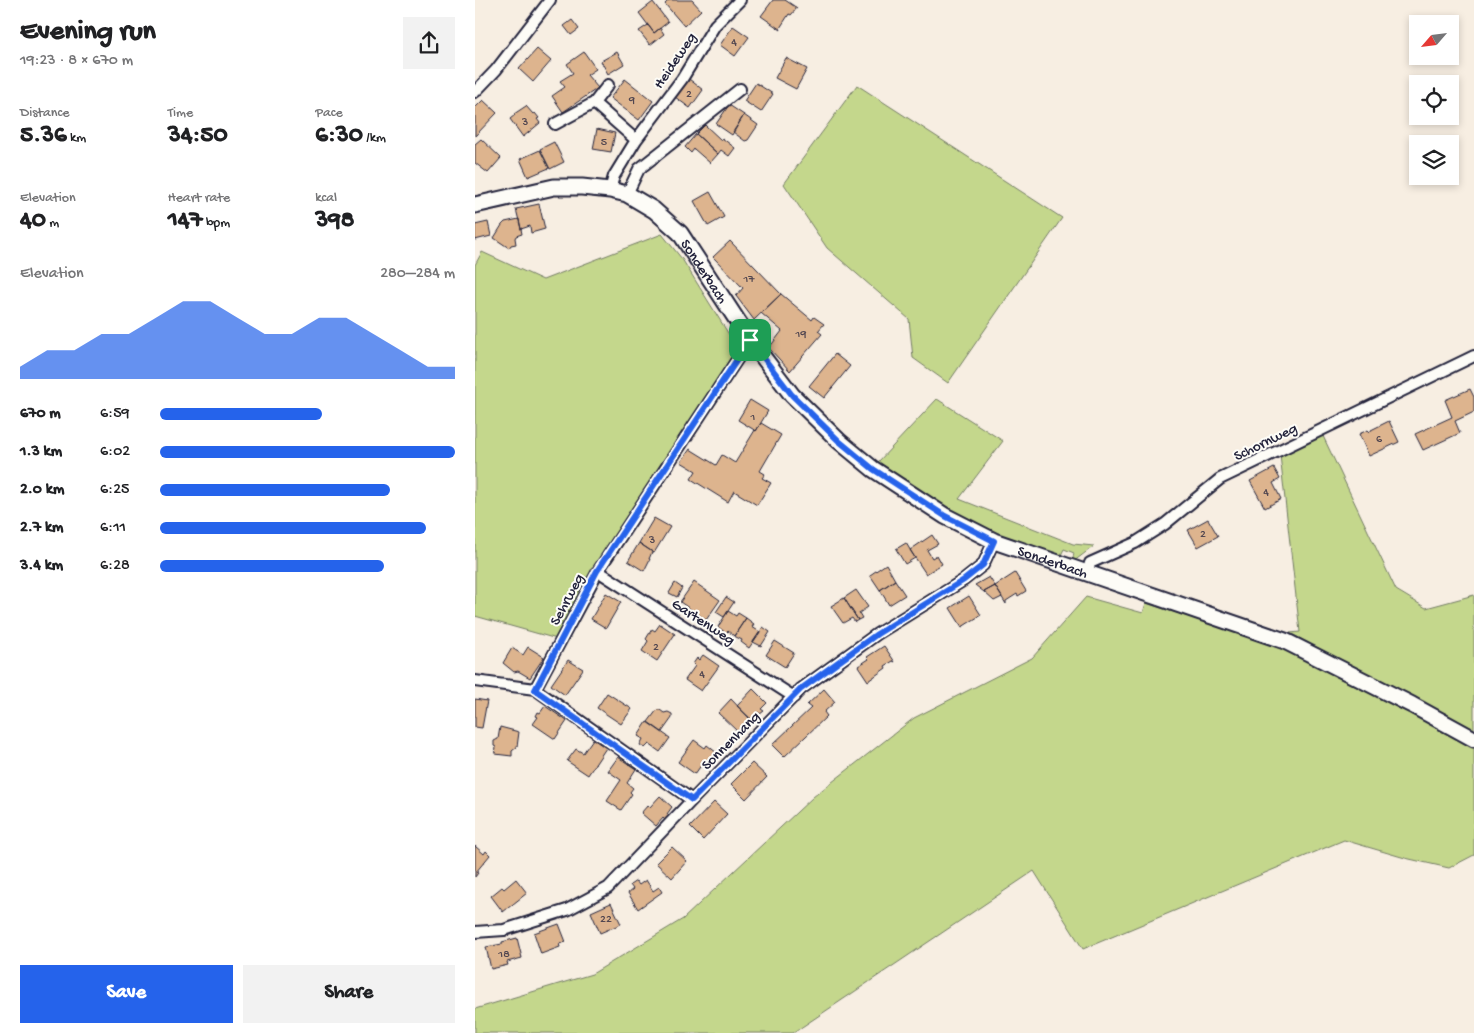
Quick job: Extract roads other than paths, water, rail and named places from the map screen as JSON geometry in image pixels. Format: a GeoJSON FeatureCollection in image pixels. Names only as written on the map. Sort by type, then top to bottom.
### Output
{"type":"FeatureCollection","features":[{"type":"Feature","properties":{"kind":"street"},"geometry":{"type":"LineString","coordinates":[[475,92],[496,70],[550,0]]}},
{"type":"Feature","properties":{"kind":"street","name":"Heideweg"},"geometry":{"type":"LineString","coordinates":[[610,190],[614,176],[636,140],[682,78],[715,25],[740,0]]}},
{"type":"Feature","properties":{"kind":"street"},"geometry":{"type":"LineString","coordinates":[[555,124],[594,103],[608,85]]}},
{"type":"Feature","properties":{"kind":"street"},"geometry":{"type":"LineString","coordinates":[[627,194],[639,169],[740,89]]}},
{"type":"Feature","properties":{"kind":"street"},"geometry":{"type":"LineString","coordinates":[[594,103],[636,140]]}},
{"type":"Feature","properties":{"kind":"street","name":"Sonderbach"},"geometry":{"type":"LineString","coordinates":[[475,205],[554,188],[582,187],[627,194],[654,210],[680,233],[750,340],[792,395],[839,441],[873,469],[945,516],[994,541],[1285,641],[1412,705],[1474,739]]}},
{"type":"Feature","properties":{"kind":"street","name":"Sehrweg"},"geometry":{"type":"LineString","coordinates":[[535,690],[597,571],[750,340]]}},
{"type":"Feature","properties":{"kind":"street","name":"Schornweg"},"geometry":{"type":"LineString","coordinates":[[1087,574],[1090,563],[1135,544],[1165,524],[1220,479],[1474,356]]}},
{"type":"Feature","properties":{"kind":"street","name":"Sonnenhang"},"geometry":{"type":"LineString","coordinates":[[475,932],[504,930],[567,910],[608,888],[801,689],[877,634],[964,580],[983,565],[994,541]]}},
{"type":"Feature","properties":{"kind":"street","name":"Gartenweg"},"geometry":{"type":"LineString","coordinates":[[597,571],[794,697]]}},
{"type":"Feature","properties":{"kind":"street"},"geometry":{"type":"LineString","coordinates":[[475,681],[535,690],[692,800]]}}]}
